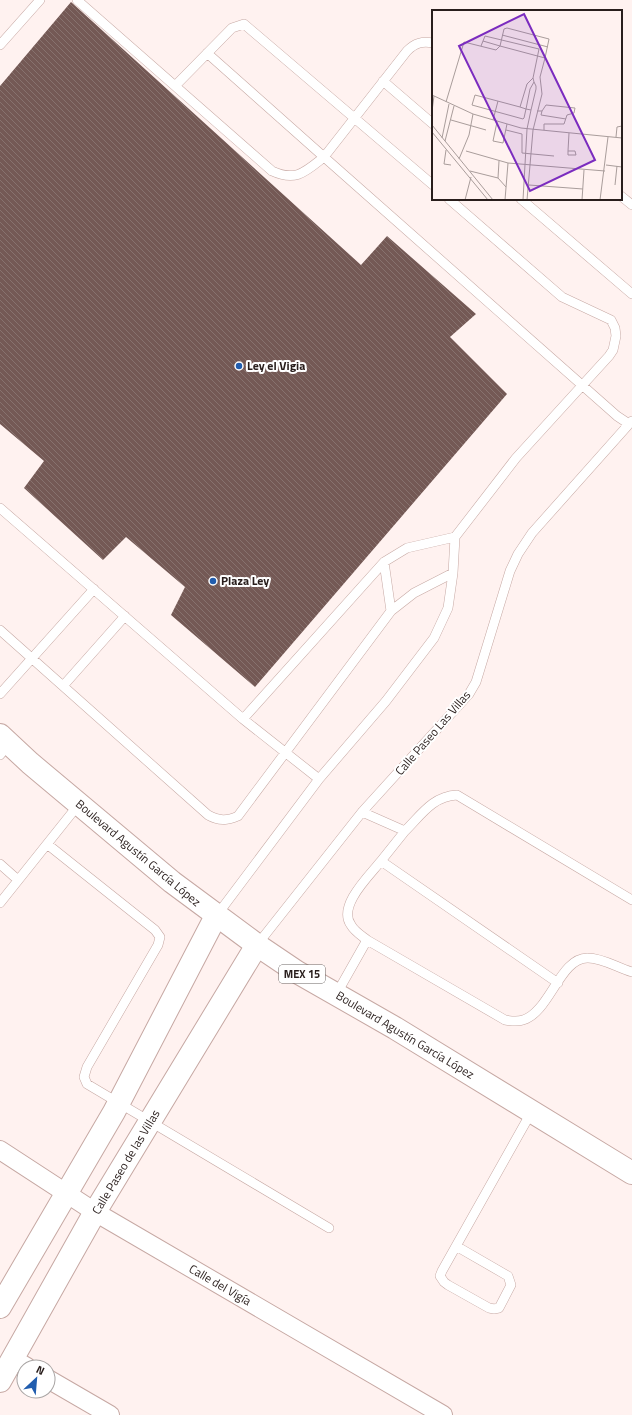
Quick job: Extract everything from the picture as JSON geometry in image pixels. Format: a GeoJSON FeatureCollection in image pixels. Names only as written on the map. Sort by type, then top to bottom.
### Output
{"type":"FeatureCollection","features":[{"type":"Feature","properties":{"kind":"street","name":"Boulevard Agustín García López"},"geometry":{"type":"LineString","coordinates":[[3,744],[79,804],[172,882],[257,945],[297,972],[337,994],[632,1173]]}},
{"type":"Feature","properties":{"kind":"street"},"geometry":{"type":"LineString","coordinates":[[0,1307],[119,1103],[216,916]]}},
{"type":"Feature","properties":{"kind":"street","name":"Calle Paseo de las Villas"},"geometry":{"type":"LineString","coordinates":[[22,1359],[95,1212],[257,945]]}},
{"type":"Feature","properties":{"kind":"street","name":"Calle del Vigía"},"geometry":{"type":"LineString","coordinates":[[0,1150],[95,1212],[443,1415]]}},
{"type":"Feature","properties":{"kind":"street","name":"Calle Paseo de las Villas"},"geometry":{"type":"LineString","coordinates":[[0,1381],[16,1367]]}},
{"type":"Feature","properties":{"kind":"street"},"geometry":{"type":"LineString","coordinates":[[56,1384],[110,1415]]}},
{"type":"Feature","properties":{"kind":"lane"},"geometry":{"type":"LineString","coordinates":[[0,45],[40,0]]}},
{"type":"Feature","properties":{"kind":"lane"},"geometry":{"type":"LineString","coordinates":[[77,0],[272,171],[283,177],[298,175],[306,171],[324,157],[414,44],[422,42],[432,44]]}},
{"type":"Feature","properties":{"kind":"lane"},"geometry":{"type":"LineString","coordinates":[[175,86],[232,28],[244,24],[432,184]]}},
{"type":"Feature","properties":{"kind":"lane"},"geometry":{"type":"LineString","coordinates":[[207,53],[582,386],[631,423]]}},
{"type":"Feature","properties":{"kind":"lane"},"geometry":{"type":"LineString","coordinates":[[383,81],[432,123]]}},
{"type":"Feature","properties":{"kind":"lane"},"geometry":{"type":"LineString","coordinates":[[622,197],[632,205]]}},
{"type":"Feature","properties":{"kind":"lane"},"geometry":{"type":"LineString","coordinates":[[216,916],[319,779],[386,701],[434,638],[448,608],[453,573],[455,537],[516,458],[613,350],[616,336],[615,328],[611,320],[562,297],[450,200]]}},
{"type":"Feature","properties":{"kind":"lane"},"geometry":{"type":"LineString","coordinates":[[522,200],[632,294]]}},
{"type":"Feature","properties":{"kind":"lane","name":"Calle Paseo Las Villas"},"geometry":{"type":"LineString","coordinates":[[257,945],[362,812],[469,694],[476,682],[510,571],[518,554],[532,533],[631,423]]}},
{"type":"Feature","properties":{"kind":"lane"},"geometry":{"type":"LineString","coordinates":[[0,508],[243,719],[319,779]]}},
{"type":"Feature","properties":{"kind":"lane"},"geometry":{"type":"LineString","coordinates":[[243,719],[384,562],[407,548],[455,537]]}},
{"type":"Feature","properties":{"kind":"lane"},"geometry":{"type":"LineString","coordinates":[[384,562],[391,611]]}},
{"type":"Feature","properties":{"kind":"lane"},"geometry":{"type":"LineString","coordinates":[[0,630],[202,810],[214,818],[230,820],[238,816],[286,754],[391,611],[414,593],[453,573]]}},
{"type":"Feature","properties":{"kind":"lane"},"geometry":{"type":"LineString","coordinates":[[0,694],[94,589]]}},
{"type":"Feature","properties":{"kind":"lane"},"geometry":{"type":"LineString","coordinates":[[63,686],[126,616]]}},
{"type":"Feature","properties":{"kind":"lane"},"geometry":{"type":"LineString","coordinates":[[632,900],[457,795],[446,796],[438,799],[405,831],[351,899],[348,907],[350,925],[367,940],[505,1020],[523,1020],[538,1011],[558,982],[571,965],[577,960],[588,958],[632,972]]}},
{"type":"Feature","properties":{"kind":"lane"},"geometry":{"type":"LineString","coordinates":[[0,903],[79,804]]}},
{"type":"Feature","properties":{"kind":"lane"},"geometry":{"type":"LineString","coordinates":[[362,812],[405,831]]}},
{"type":"Feature","properties":{"kind":"lane"},"geometry":{"type":"LineString","coordinates":[[47,844],[155,930],[160,938],[158,945],[87,1067],[84,1077],[87,1084],[150,1123],[329,1228]]}},
{"type":"Feature","properties":{"kind":"lane"},"geometry":{"type":"LineString","coordinates":[[381,861],[558,982]]}},
{"type":"Feature","properties":{"kind":"lane"},"geometry":{"type":"LineString","coordinates":[[0,864],[18,880]]}},
{"type":"Feature","properties":{"kind":"lane"},"geometry":{"type":"LineString","coordinates":[[337,994],[367,940]]}},
{"type":"Feature","properties":{"kind":"lane"},"geometry":{"type":"LineString","coordinates":[[456,1246],[508,1276],[511,1285],[499,1308],[494,1310],[489,1308],[448,1285],[442,1280],[442,1271],[456,1246],[532,1112]]}},
{"type":"Feature","properties":{"kind":"building","name":"Ley el Vigia"},"geometry":{"type":"Polygon","coordinates":[[[71,2],[361,265],[387,236],[476,314],[450,337],[507,394],[255,687],[171,615],[185,587],[126,537],[103,560],[24,488],[44,461],[0,424],[0,86],[71,2]]]}},
{"type":"Feature","properties":{"kind":"place","name":"Ley el Vigia"},"geometry":{"type":"Point","coordinates":[239,366]}},
{"type":"Feature","properties":{"kind":"place","name":"Plaza Ley"},"geometry":{"type":"Point","coordinates":[213,581]}}]}
